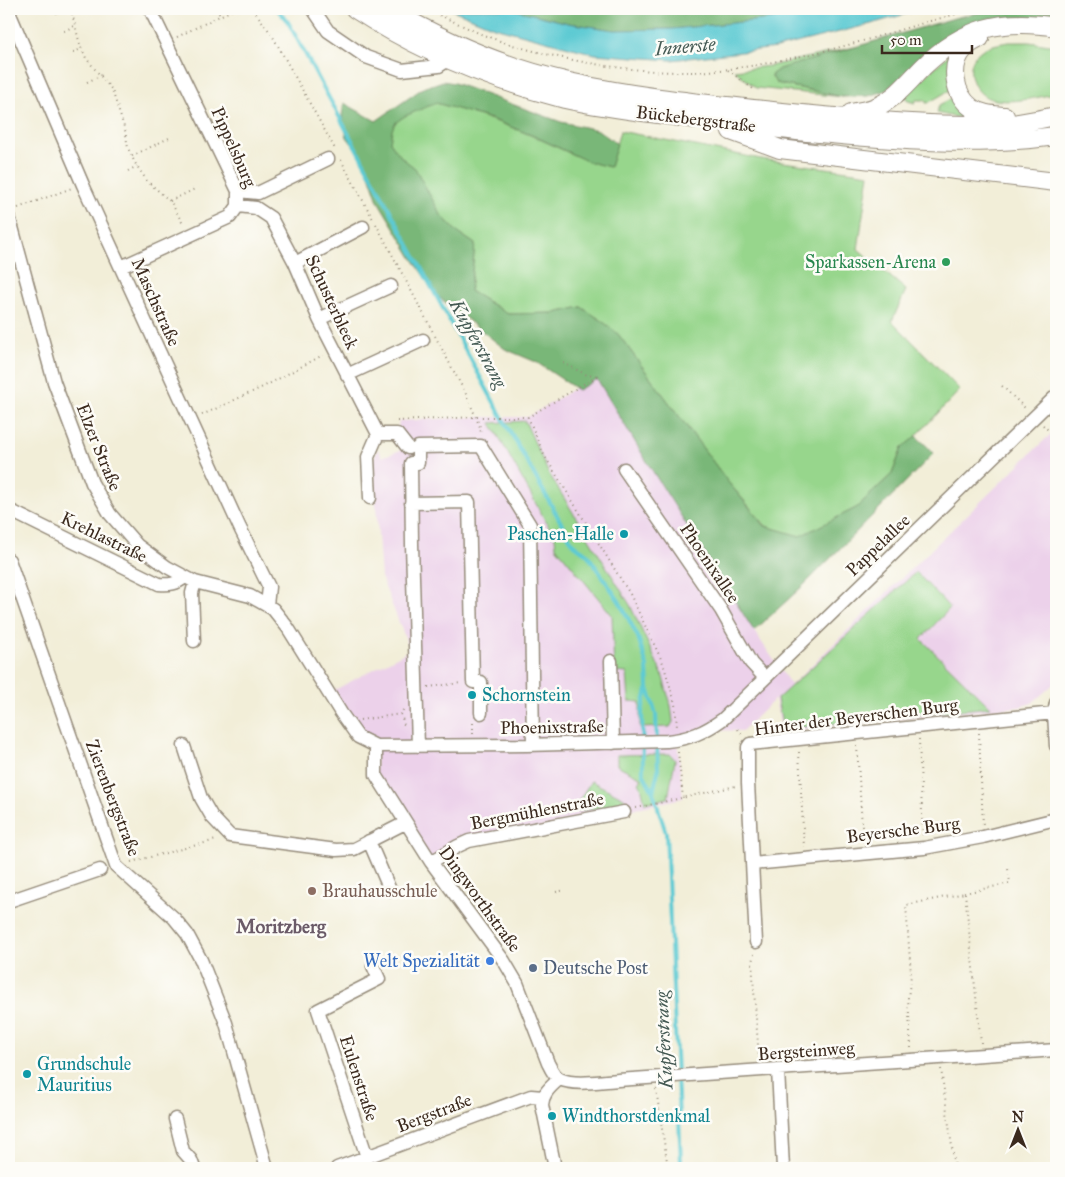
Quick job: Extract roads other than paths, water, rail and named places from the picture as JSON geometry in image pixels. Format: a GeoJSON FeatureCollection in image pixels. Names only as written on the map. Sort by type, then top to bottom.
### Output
{"type":"FeatureCollection","features":[{"type":"Feature","properties":{"kind":"highway","name":"Bückebergstraße"},"geometry":{"type":"LineString","coordinates":[[355,9],[396,34],[448,60],[507,82],[567,99],[620,109],[702,120],[919,142],[1000,142],[1056,136]]}},
{"type":"Feature","properties":{"kind":"highway","name":"Bückebergstraße"},"geometry":{"type":"LineString","coordinates":[[388,9],[473,51],[516,67],[568,82],[646,97],[835,118],[963,125],[1011,124],[1056,116]]}},
{"type":"Feature","properties":{"kind":"highway"},"geometry":{"type":"LineString","coordinates":[[835,118],[874,108],[887,102],[936,56],[954,42],[975,31],[1015,23],[1056,26]]}},
{"type":"Feature","properties":{"kind":"highway"},"geometry":{"type":"LineString","coordinates":[[1025,122],[976,111],[966,103],[958,91],[955,68],[958,59],[966,46],[978,38],[991,34],[1019,31],[1056,34]]}},
{"type":"Feature","properties":{"kind":"highway"},"geometry":{"type":"LineString","coordinates":[[702,120],[780,149],[1056,182]]}},
{"type":"Feature","properties":{"kind":"street","name":"Pippelsburg"},"geometry":{"type":"LineString","coordinates":[[120,267],[230,216],[238,206],[238,191],[150,9]]}},
{"type":"Feature","properties":{"kind":"street"},"geometry":{"type":"LineString","coordinates":[[312,9],[328,32],[366,57],[402,70],[440,66],[448,60]]}},
{"type":"Feature","properties":{"kind":"street","name":"Maschstraße"},"geometry":{"type":"LineString","coordinates":[[9,12],[120,267],[240,528],[266,579],[269,591],[267,605]]}},
{"type":"Feature","properties":{"kind":"street"},"geometry":{"type":"LineString","coordinates":[[238,191],[258,193],[328,159]]}},
{"type":"Feature","properties":{"kind":"street","name":"Schusterbleek"},"geometry":{"type":"LineString","coordinates":[[238,206],[256,208],[270,218],[295,263],[334,349],[378,434]]}},
{"type":"Feature","properties":{"kind":"street","name":"Elzer Straße"},"geometry":{"type":"LineString","coordinates":[[13,212],[54,382],[96,491],[110,514],[132,541],[156,559],[190,579],[250,596],[267,605],[288,628],[358,737],[376,746]]}},
{"type":"Feature","properties":{"kind":"street"},"geometry":{"type":"LineString","coordinates":[[295,263],[363,227]]}},
{"type":"Feature","properties":{"kind":"street"},"geometry":{"type":"LineString","coordinates":[[320,319],[390,286]]}},
{"type":"Feature","properties":{"kind":"street"},"geometry":{"type":"LineString","coordinates":[[347,375],[423,340]]}},
{"type":"Feature","properties":{"kind":"street","name":"Pappelallee"},"geometry":{"type":"LineString","coordinates":[[723,719],[1056,396]]}},
{"type":"Feature","properties":{"kind":"street"},"geometry":{"type":"LineString","coordinates":[[370,498],[368,457],[378,434],[398,434],[408,448]]}},
{"type":"Feature","properties":{"kind":"street"},"geometry":{"type":"LineString","coordinates":[[418,746],[411,463],[418,463],[418,447],[481,446],[530,525],[534,745]]}},
{"type":"Feature","properties":{"kind":"street","name":"Phoenixallee"},"geometry":{"type":"LineString","coordinates":[[624,469],[721,610],[751,663],[765,678]]}},
{"type":"Feature","properties":{"kind":"street"},"geometry":{"type":"LineString","coordinates":[[411,503],[469,502],[473,682],[481,682],[481,713]]}},
{"type":"Feature","properties":{"kind":"street","name":"Krehlastraße"},"geometry":{"type":"LineString","coordinates":[[9,510],[159,584],[170,585],[190,579]]}},
{"type":"Feature","properties":{"kind":"street","name":"Zierenbergstraße"},"geometry":{"type":"LineString","coordinates":[[9,560],[116,866],[174,918],[187,934],[201,960],[226,1023],[268,1168]]}},
{"type":"Feature","properties":{"kind":"street"},"geometry":{"type":"LineString","coordinates":[[190,579],[194,641]]}},
{"type":"Feature","properties":{"kind":"street"},"geometry":{"type":"LineString","coordinates":[[611,661],[613,743]]}},
{"type":"Feature","properties":{"kind":"street"},"geometry":{"type":"LineString","coordinates":[[1055,708],[1056,746]]}},
{"type":"Feature","properties":{"kind":"street","name":"Hinter der Beyerschen Burg"},"geometry":{"type":"LineString","coordinates":[[752,864],[748,783],[748,747],[750,744],[979,721],[1055,708]]}},
{"type":"Feature","properties":{"kind":"street","name":"Phoenixstraße"},"geometry":{"type":"LineString","coordinates":[[376,746],[534,745],[667,741],[689,738],[708,730],[723,719]]}},
{"type":"Feature","properties":{"kind":"street"},"geometry":{"type":"LineString","coordinates":[[184,746],[201,798],[212,817],[230,836],[336,850],[354,849],[405,823],[376,775],[376,746]]}},
{"type":"Feature","properties":{"kind":"street","name":"Bergmühlenstraße"},"geometry":{"type":"LineString","coordinates":[[431,862],[458,846],[469,842],[629,810]]}},
{"type":"Feature","properties":{"kind":"street","name":"Beyersche Burg"},"geometry":{"type":"LineString","coordinates":[[752,864],[924,848],[983,837],[1056,818]]}},
{"type":"Feature","properties":{"kind":"street","name":"Dingworthstraße"},"geometry":{"type":"LineString","coordinates":[[405,823],[431,862],[504,961],[517,984],[548,1063],[554,1073],[560,1078]]}},
{"type":"Feature","properties":{"kind":"street"},"geometry":{"type":"LineString","coordinates":[[369,842],[390,890]]}},
{"type":"Feature","properties":{"kind":"street"},"geometry":{"type":"LineString","coordinates":[[752,864],[756,942]]}},
{"type":"Feature","properties":{"kind":"street"},"geometry":{"type":"LineString","coordinates":[[9,901],[100,870]]}},
{"type":"Feature","properties":{"kind":"street","name":"Eulenstraße"},"geometry":{"type":"LineString","coordinates":[[367,1157],[318,1010],[379,979],[373,966]]}},
{"type":"Feature","properties":{"kind":"street","name":"Bergsteinweg"},"geometry":{"type":"LineString","coordinates":[[560,1078],[578,1082],[690,1076],[1056,1050]]}},
{"type":"Feature","properties":{"kind":"street"},"geometry":{"type":"LineString","coordinates":[[778,1070],[783,1168]]}},
{"type":"Feature","properties":{"kind":"street"},"geometry":{"type":"LineString","coordinates":[[555,1168],[543,1110],[543,1097],[560,1078]]}},
{"type":"Feature","properties":{"kind":"street","name":"Bergstraße"},"geometry":{"type":"LineString","coordinates":[[337,1168],[531,1096],[543,1097]]}},
{"type":"Feature","properties":{"kind":"street"},"geometry":{"type":"LineString","coordinates":[[174,1119],[183,1151],[192,1160],[194,1168]]}},
{"type":"Feature","properties":{"kind":"water","name":"Innerste"},"geometry":{"type":"Polygon","coordinates":[[[450,9],[512,9],[568,23],[614,30],[672,29],[772,19],[815,9],[923,9],[776,48],[671,60],[595,54],[494,27],[450,9]]]}},
{"type":"Feature","properties":{"kind":"waterway","name":"Kupferstrang"},"geometry":{"type":"LineString","coordinates":[[277,9],[288,22],[497,408],[573,544],[587,554],[619,601],[638,637],[647,666],[648,688],[656,714],[658,771],[653,792],[666,833],[681,1162],[683,1168]]}},
{"type":"Feature","properties":{"kind":"waterway","name":"Kupferstrang"},"geometry":{"type":"LineString","coordinates":[[647,690],[642,711],[643,773],[653,792]]}},
{"type":"Feature","properties":{"kind":"place","name":"Sparkassen-Arena"},"geometry":{"type":"Point","coordinates":[946,262]}},
{"type":"Feature","properties":{"kind":"place","name":"Paschen-Halle"},"geometry":{"type":"Point","coordinates":[624,534]}},
{"type":"Feature","properties":{"kind":"place","name":"Schornstein"},"geometry":{"type":"Point","coordinates":[472,695]}},
{"type":"Feature","properties":{"kind":"place","name":"Brauhausschule"},"geometry":{"type":"Point","coordinates":[312,891]}},
{"type":"Feature","properties":{"kind":"place","name":"Welt Spezialität"},"geometry":{"type":"Point","coordinates":[490,961]}},
{"type":"Feature","properties":{"kind":"place","name":"Deutsche Post"},"geometry":{"type":"Point","coordinates":[533,968]}},
{"type":"Feature","properties":{"kind":"place","name":"Grundschule Mauritius"},"geometry":{"type":"Point","coordinates":[27,1074]}},
{"type":"Feature","properties":{"kind":"place","name":"Windthorstdenkmal"},"geometry":{"type":"Point","coordinates":[552,1116]}},
{"type":"Feature","properties":{"kind":"district","name":"Moritzberg"},"geometry":{"type":"Point","coordinates":[281,926]}}]}
